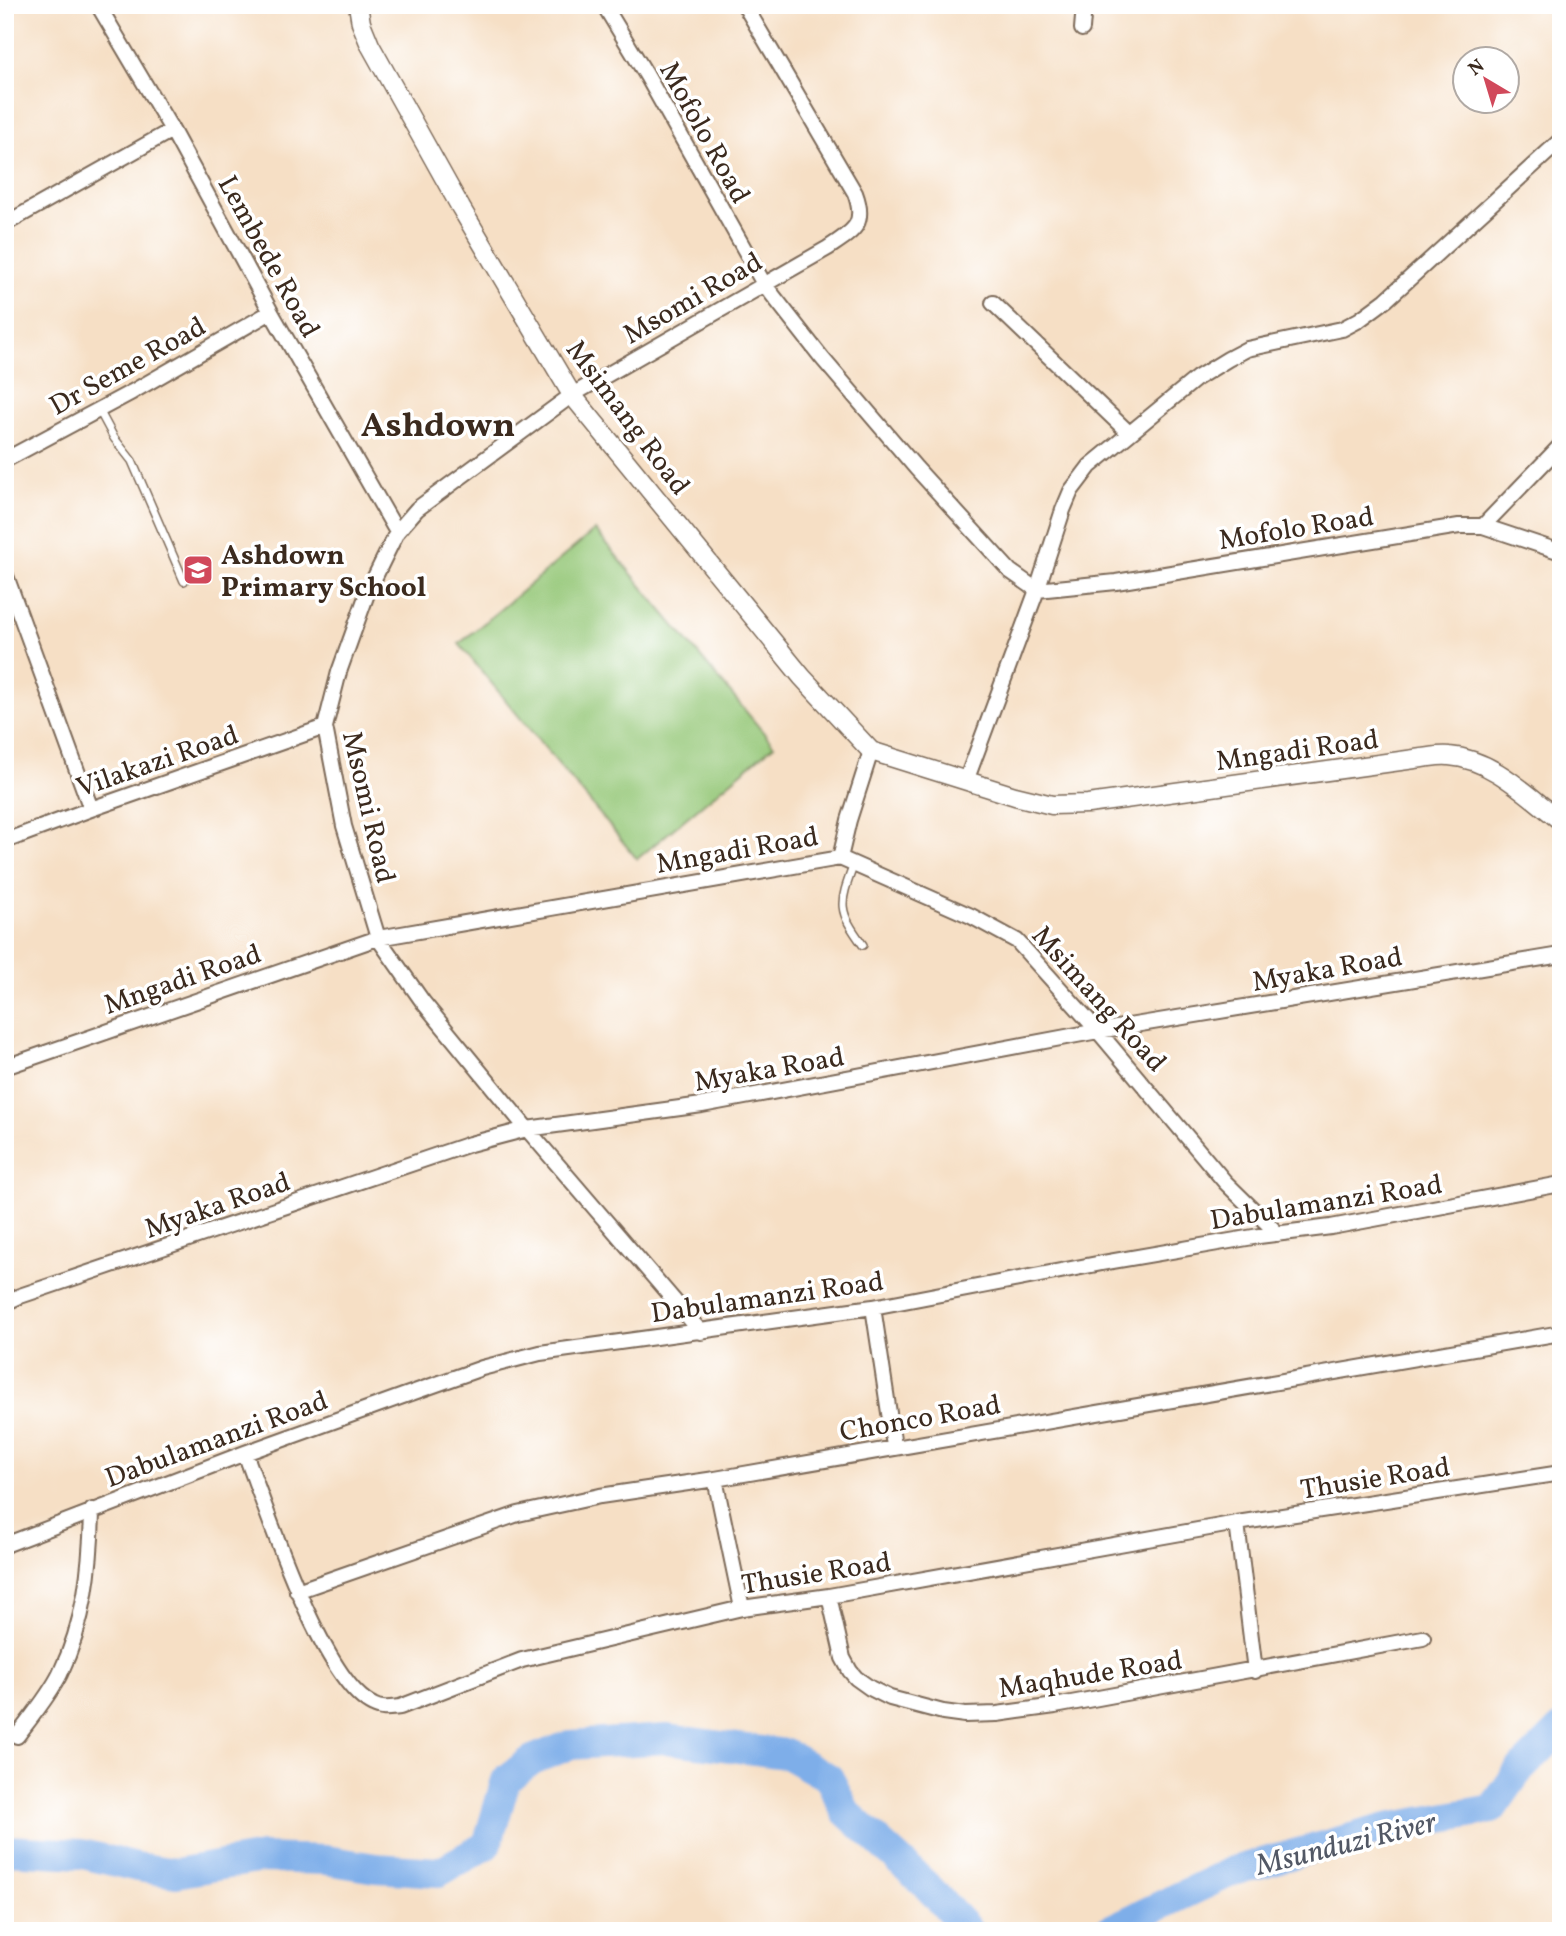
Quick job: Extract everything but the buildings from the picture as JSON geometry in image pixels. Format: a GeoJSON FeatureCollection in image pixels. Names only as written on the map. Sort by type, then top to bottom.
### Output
{"type":"FeatureCollection","features":[{"type":"Feature","properties":{"kind":"street","name":"Lembede Road"},"geometry":{"type":"LineString","coordinates":[[98,5],[172,130],[271,312],[397,532]]}},
{"type":"Feature","properties":{"kind":"street","name":"Msimang Road"},"geometry":{"type":"LineString","coordinates":[[358,5],[361,23],[370,45],[461,208],[572,395],[802,677],[871,751]]}},
{"type":"Feature","properties":{"kind":"street","name":"Mofolo Road"},"geometry":{"type":"LineString","coordinates":[[604,5],[648,76],[764,284],[822,358],[916,468],[1010,571],[1037,590],[1094,586],[1459,526],[1483,526],[1561,552]]}},
{"type":"Feature","properties":{"kind":"street"},"geometry":{"type":"LineString","coordinates":[[1082,29],[1084,5]]}},
{"type":"Feature","properties":{"kind":"street","name":"Msomi Road"},"geometry":{"type":"LineString","coordinates":[[701,1332],[527,1129],[423,1002],[378,937],[344,826],[325,727],[339,672],[368,591],[397,532],[417,509],[572,395],[828,248],[855,227],[861,209],[837,161],[745,6]]}},
{"type":"Feature","properties":{"kind":"street"},"geometry":{"type":"LineString","coordinates":[[5,224],[172,130]]}},
{"type":"Feature","properties":{"kind":"street"},"geometry":{"type":"LineString","coordinates":[[966,780],[1071,491],[1090,467],[1197,378],[1228,359],[1247,349],[1334,331],[1359,320],[1386,300],[1561,140]]}},
{"type":"Feature","properties":{"kind":"street"},"geometry":{"type":"LineString","coordinates":[[993,303],[1129,433]]}},
{"type":"Feature","properties":{"kind":"street","name":"Dr Seme Road"},"geometry":{"type":"LineString","coordinates":[[5,460],[271,312]]}},
{"type":"Feature","properties":{"kind":"street"},"geometry":{"type":"LineString","coordinates":[[1483,526],[1561,445]]}},
{"type":"Feature","properties":{"kind":"street"},"geometry":{"type":"LineString","coordinates":[[5,573],[91,809]]}},
{"type":"Feature","properties":{"kind":"street","name":"Vilakazi Road"},"geometry":{"type":"LineString","coordinates":[[5,841],[325,727]]}},
{"type":"Feature","properties":{"kind":"street","name":"Mngadi Road"},"geometry":{"type":"LineString","coordinates":[[5,1067],[378,937],[840,858],[871,751],[1052,805],[1088,804],[1450,756],[1492,769],[1561,821]]}},
{"type":"Feature","properties":{"kind":"street","name":"Msimang Road"},"geometry":{"type":"LineString","coordinates":[[840,858],[971,916],[1017,941],[1098,1031],[1225,1182],[1278,1234]]}},
{"type":"Feature","properties":{"kind":"street","name":"Myaka Road"},"geometry":{"type":"LineString","coordinates":[[5,1303],[388,1171],[470,1144],[527,1129],[702,1105],[1098,1031],[1561,955]]}},
{"type":"Feature","properties":{"kind":"street","name":"Dabulamanzi Road"},"geometry":{"type":"LineString","coordinates":[[5,1545],[245,1453],[482,1368],[540,1353],[873,1307],[1102,1263],[1331,1227],[1561,1184]]}},
{"type":"Feature","properties":{"kind":"street"},"geometry":{"type":"LineString","coordinates":[[873,1307],[894,1446]]}},
{"type":"Feature","properties":{"kind":"street","name":"Chonco Road"},"geometry":{"type":"LineString","coordinates":[[298,1591],[518,1514],[600,1496],[715,1479],[894,1446],[1561,1334]]}},
{"type":"Feature","properties":{"kind":"street","name":"Thusie Road"},"geometry":{"type":"LineString","coordinates":[[245,1453],[298,1591],[318,1634],[349,1685],[372,1705],[383,1709],[400,1707],[522,1660],[742,1608],[829,1596],[1237,1523],[1561,1473]]}},
{"type":"Feature","properties":{"kind":"street"},"geometry":{"type":"LineString","coordinates":[[715,1479],[742,1608]]}},
{"type":"Feature","properties":{"kind":"street"},"geometry":{"type":"LineString","coordinates":[[17,1736],[53,1686],[71,1649],[86,1595],[92,1510]]}},
{"type":"Feature","properties":{"kind":"street"},"geometry":{"type":"LineString","coordinates":[[1237,1523],[1255,1671]]}},
{"type":"Feature","properties":{"kind":"street","name":"Maqhude Road"},"geometry":{"type":"LineString","coordinates":[[829,1596],[843,1658],[856,1678],[890,1698],[965,1715],[997,1714],[1055,1706],[1423,1638]]}},
{"type":"Feature","properties":{"kind":"lane"},"geometry":{"type":"LineString","coordinates":[[99,409],[114,439],[132,461],[184,581]]}},
{"type":"Feature","properties":{"kind":"lane"},"geometry":{"type":"LineString","coordinates":[[854,864],[843,894],[842,909],[845,919],[863,945]]}},
{"type":"Feature","properties":{"kind":"green space"},"geometry":{"type":"Polygon","coordinates":[[[595,530],[774,745],[637,859],[459,644],[595,530]]]}},
{"type":"Feature","properties":{"kind":"waterway","name":"Msunduzi River"},"geometry":{"type":"LineString","coordinates":[[1107,1931],[1233,1871],[1387,1828],[1492,1809],[1518,1772],[1561,1729]]}},
{"type":"Feature","properties":{"kind":"waterway","name":"Msunduzi River"},"geometry":{"type":"LineString","coordinates":[[5,1850],[82,1854],[176,1873],[262,1858],[326,1860],[376,1868],[439,1872],[487,1845],[506,1780],[532,1760],[570,1745],[666,1739],[786,1754],[829,1778],[846,1812],[927,1886],[969,1931]]}},
{"type":"Feature","properties":{"kind":"place","name":"Ashdown Primary School"},"geometry":{"type":"Point","coordinates":[198,570]}},
{"type":"Feature","properties":{"kind":"district","name":"Ashdown"},"geometry":{"type":"Point","coordinates":[438,424]}}]}
